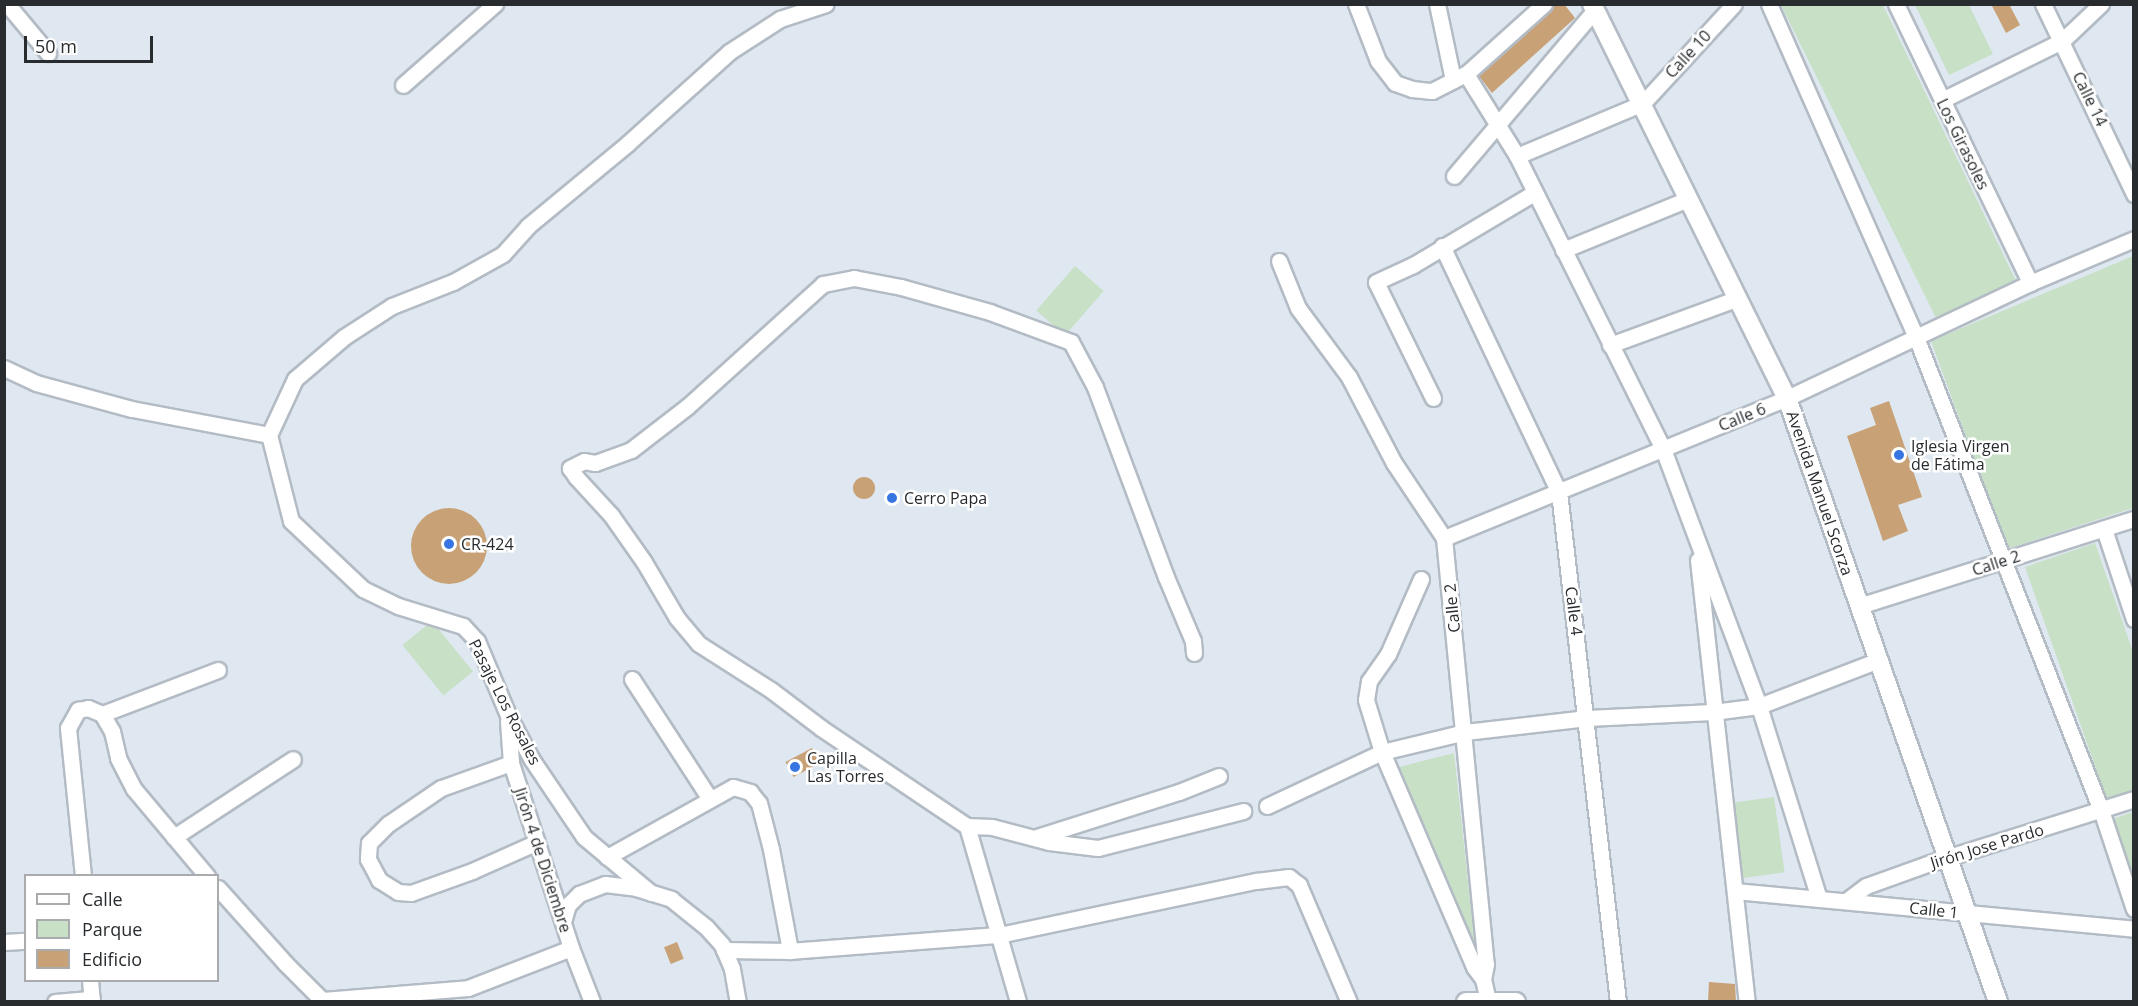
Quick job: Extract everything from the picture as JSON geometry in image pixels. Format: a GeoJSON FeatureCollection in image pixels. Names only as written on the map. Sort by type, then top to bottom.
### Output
{"type":"FeatureCollection","features":[{"type":"Feature","properties":{"kind":"street"},"geometry":{"type":"LineString","coordinates":[[7,4],[48,53]]}},
{"type":"Feature","properties":{"kind":"street"},"geometry":{"type":"LineString","coordinates":[[403,85],[495,4]]}},
{"type":"Feature","properties":{"kind":"street"},"geometry":{"type":"LineString","coordinates":[[4,368],[36,383],[132,409],[269,435],[295,379],[344,337],[392,306],[453,282],[503,254],[528,226],[627,144],[729,52],[780,19],[826,4]]}},
{"type":"Feature","properties":{"kind":"street"},"geometry":{"type":"LineString","coordinates":[[1356,4],[1378,61],[1395,83],[1412,89],[1432,91],[1459,77],[1544,4]]}},
{"type":"Feature","properties":{"kind":"street"},"geometry":{"type":"LineString","coordinates":[[1437,4],[1459,77],[1497,122],[1517,156],[1663,449],[1759,706],[1819,899]]}},
{"type":"Feature","properties":{"kind":"street","name":"Calle 10"},"geometry":{"type":"LineString","coordinates":[[1643,103],[1734,4]]}},
{"type":"Feature","properties":{"kind":"street"},"geometry":{"type":"LineString","coordinates":[[1769,4],[1916,338],[2101,810],[2133,909]]}},
{"type":"Feature","properties":{"kind":"street","name":"Los Girasoles"},"geometry":{"type":"LineString","coordinates":[[1896,4],[2030,283]]}},
{"type":"Feature","properties":{"kind":"street","name":"Calle 14"},"geometry":{"type":"LineString","coordinates":[[2043,4],[2128,165],[2133,194]]}},
{"type":"Feature","properties":{"kind":"street"},"geometry":{"type":"LineString","coordinates":[[1942,100],[2062,41],[2101,4]]}},
{"type":"Feature","properties":{"kind":"street"},"geometry":{"type":"LineString","coordinates":[[1454,176],[1593,7]]}},
{"type":"Feature","properties":{"kind":"street","name":"Avenida Manuel Scorza"},"geometry":{"type":"LineString","coordinates":[[1593,7],[1643,103],[1736,299],[1787,398],[1947,858],[1970,914],[1998,1002]]}},
{"type":"Feature","properties":{"kind":"street"},"geometry":{"type":"LineString","coordinates":[[1517,156],[1643,103]]}},
{"type":"Feature","properties":{"kind":"street"},"geometry":{"type":"LineString","coordinates":[[1433,398],[1376,282],[1413,266],[1442,246],[1534,193]]}},
{"type":"Feature","properties":{"kind":"street"},"geometry":{"type":"LineString","coordinates":[[1563,250],[1688,199]]}},
{"type":"Feature","properties":{"kind":"street","name":"Calle 6"},"geometry":{"type":"LineString","coordinates":[[1444,538],[1787,398],[2030,283],[2133,239]]}},
{"type":"Feature","properties":{"kind":"street","name":"Calle 4"},"geometry":{"type":"LineString","coordinates":[[1442,246],[1559,492],[1587,718],[1618,1002]]}},
{"type":"Feature","properties":{"kind":"street","name":"Calle 2"},"geometry":{"type":"LineString","coordinates":[[1279,261],[1298,308],[1349,377],[1394,464],[1444,538],[1465,732],[1486,964],[1483,979],[1488,1000]]}},
{"type":"Feature","properties":{"kind":"street"},"geometry":{"type":"LineString","coordinates":[[1194,653],[1193,641],[1166,578],[1095,387],[1071,342],[990,312],[901,287],[854,278],[824,284],[688,406],[631,450],[596,463],[584,461],[570,468],[611,515],[644,562],[677,618],[699,644],[771,690],[821,728],[967,826],[992,827],[1049,842],[1098,848],[1243,811]]}},
{"type":"Feature","properties":{"kind":"street"},"geometry":{"type":"LineString","coordinates":[[1610,345],[1736,299]]}},
{"type":"Feature","properties":{"kind":"street","name":"Pasaje Los Rosales"},"geometry":{"type":"LineString","coordinates":[[269,435],[291,521],[300,532],[363,589],[398,606],[463,626],[477,641],[508,715],[532,760],[584,837],[651,893]]}},
{"type":"Feature","properties":{"kind":"street","name":"Calle 2"},"geometry":{"type":"LineString","coordinates":[[1859,606],[2133,519]]}},
{"type":"Feature","properties":{"kind":"street"},"geometry":{"type":"LineString","coordinates":[[2104,529],[2133,619]]}},
{"type":"Feature","properties":{"kind":"street"},"geometry":{"type":"LineString","coordinates":[[1696,538],[1713,712],[1747,1002]]}},
{"type":"Feature","properties":{"kind":"street"},"geometry":{"type":"LineString","coordinates":[[1421,579],[1388,654],[1369,681],[1366,700],[1382,752],[1474,967],[1483,979]]}},
{"type":"Feature","properties":{"kind":"street"},"geometry":{"type":"LineString","coordinates":[[1267,806],[1382,752],[1465,732],[1587,718],[1713,712],[1759,706],[1879,660]]}},
{"type":"Feature","properties":{"kind":"street"},"geometry":{"type":"LineString","coordinates":[[102,714],[218,670]]}},
{"type":"Feature","properties":{"kind":"street"},"geometry":{"type":"LineString","coordinates":[[632,679],[710,799]]}},
{"type":"Feature","properties":{"kind":"street"},"geometry":{"type":"LineString","coordinates":[[83,874],[79,814],[68,728],[72,717],[78,710],[88,708],[102,714],[112,731],[118,758],[134,789],[205,874]]}},
{"type":"Feature","properties":{"kind":"street","name":"Jirón 4 de Diciembre"},"geometry":{"type":"LineString","coordinates":[[508,715],[511,763],[571,948],[592,1002]]}},
{"type":"Feature","properties":{"kind":"street"},"geometry":{"type":"LineString","coordinates":[[174,837],[293,759]]}},
{"type":"Feature","properties":{"kind":"street"},"geometry":{"type":"LineString","coordinates":[[511,763],[441,788],[388,824],[369,843],[368,859],[379,880],[398,891],[411,893],[472,871],[537,842]]}},
{"type":"Feature","properties":{"kind":"street"},"geometry":{"type":"LineString","coordinates":[[1037,837],[1179,792],[1219,776]]}},
{"type":"Feature","properties":{"kind":"street"},"geometry":{"type":"LineString","coordinates":[[607,857],[733,787],[750,792],[759,803],[771,849],[790,951]]}},
{"type":"Feature","properties":{"kind":"street","name":"Jirón Jose Pardo"},"geometry":{"type":"LineString","coordinates":[[1846,902],[1866,886],[2133,799]]}},
{"type":"Feature","properties":{"kind":"street"},"geometry":{"type":"LineString","coordinates":[[967,826],[1018,1002]]}},
{"type":"Feature","properties":{"kind":"street"},"geometry":{"type":"LineString","coordinates":[[724,950],[790,951],[999,935],[1256,881],[1289,877],[1299,885],[1349,1002]]}},
{"type":"Feature","properties":{"kind":"street","name":"Pasaje Los Rosales"},"geometry":{"type":"LineString","coordinates":[[563,922],[568,905],[579,894],[605,884],[671,899],[706,927],[724,950],[732,969],[738,1002]]}},
{"type":"Feature","properties":{"kind":"street"},"geometry":{"type":"LineString","coordinates":[[219,889],[285,963],[324,1001],[468,988],[571,948]]}},
{"type":"Feature","properties":{"kind":"street","name":"Calle 1"},"geometry":{"type":"LineString","coordinates":[[1735,891],[2133,929]]}},
{"type":"Feature","properties":{"kind":"street"},"geometry":{"type":"LineString","coordinates":[[4,942],[24,941]]}},
{"type":"Feature","properties":{"kind":"street"},"geometry":{"type":"LineString","coordinates":[[55,1002],[92,1000],[90,982]]}},
{"type":"Feature","properties":{"kind":"street"},"geometry":{"type":"LineString","coordinates":[[1466,1002],[1488,1000],[1516,1002]]}},
{"type":"Feature","properties":{"kind":"green space"},"geometry":{"type":"Polygon","coordinates":[[[1781,5],[1883,5],[2017,283],[1937,320],[1781,5]]]}},
{"type":"Feature","properties":{"kind":"green space"},"geometry":{"type":"Polygon","coordinates":[[[1915,5],[1969,5],[1993,54],[1949,75],[1915,5]]]}},
{"type":"Feature","properties":{"kind":"green space"},"geometry":{"type":"Polygon","coordinates":[[[2133,256],[2133,508],[2007,549],[1931,341],[2133,256]]]}},
{"type":"Feature","properties":{"kind":"green space"},"geometry":{"type":"Polygon","coordinates":[[[1075,266],[1104,291],[1065,335],[1036,311],[1075,266]]]}},
{"type":"Feature","properties":{"kind":"green space"},"geometry":{"type":"Polygon","coordinates":[[[2095,543],[2133,652],[2133,791],[2107,800],[2025,567],[2095,543]]]}},
{"type":"Feature","properties":{"kind":"green space"},"geometry":{"type":"Polygon","coordinates":[[[432,621],[473,672],[443,695],[402,645],[432,621]]]}},
{"type":"Feature","properties":{"kind":"green space"},"geometry":{"type":"Polygon","coordinates":[[[1454,753],[1476,956],[1399,767],[1454,753]]]}},
{"type":"Feature","properties":{"kind":"green space"},"geometry":{"type":"Polygon","coordinates":[[[1774,797],[1785,872],[1743,878],[1732,803],[1774,797]]]}},
{"type":"Feature","properties":{"kind":"green space"},"geometry":{"type":"Polygon","coordinates":[[[2133,812],[2133,882],[2110,820],[2133,812]]]}},
{"type":"Feature","properties":{"kind":"building"},"geometry":{"type":"Polygon","coordinates":[[[1555,4],[1564,4],[1575,18],[1492,93],[1479,76],[1555,4]]]}},
{"type":"Feature","properties":{"kind":"building"},"geometry":{"type":"Polygon","coordinates":[[[1991,4],[2009,4],[2020,25],[2006,33],[1991,4]]]}},
{"type":"Feature","properties":{"kind":"building"},"geometry":{"type":"Polygon","coordinates":[[[1889,401],[1922,497],[1898,505],[1908,531],[1883,541],[1847,436],[1876,425],[1870,408],[1889,401]]]}},
{"type":"Feature","properties":{"kind":"building"},"geometry":{"type":"Polygon","coordinates":[[[864,477],[874,484],[875,488],[868,498],[864,499],[854,492],[853,488],[860,478],[864,477]]]}},
{"type":"Feature","properties":{"kind":"building","name":"CR-424"},"geometry":{"type":"Polygon","coordinates":[[[449,508],[463,511],[476,519],[484,532],[487,546],[484,560],[476,573],[463,581],[449,584],[435,581],[422,573],[414,560],[411,546],[414,532],[422,519],[435,511],[449,508]]]}},
{"type":"Feature","properties":{"kind":"building"},"geometry":{"type":"Polygon","coordinates":[[[812,748],[820,763],[793,777],[786,762],[812,748]]]}},
{"type":"Feature","properties":{"kind":"building"},"geometry":{"type":"Polygon","coordinates":[[[677,942],[684,959],[671,964],[664,947],[677,942]]]}},
{"type":"Feature","properties":{"kind":"building"},"geometry":{"type":"Polygon","coordinates":[[[1709,982],[1735,984],[1736,1002],[1708,1002],[1709,982]]]}},
{"type":"Feature","properties":{"kind":"place","name":"Iglesia Virgen de Fátima"},"geometry":{"type":"Point","coordinates":[1899,455]}},
{"type":"Feature","properties":{"kind":"place","name":"Cerro Papa"},"geometry":{"type":"Point","coordinates":[892,498]}},
{"type":"Feature","properties":{"kind":"place","name":"CR-424"},"geometry":{"type":"Point","coordinates":[449,544]}},
{"type":"Feature","properties":{"kind":"place","name":"Capilla Las Torres"},"geometry":{"type":"Point","coordinates":[795,767]}}]}
